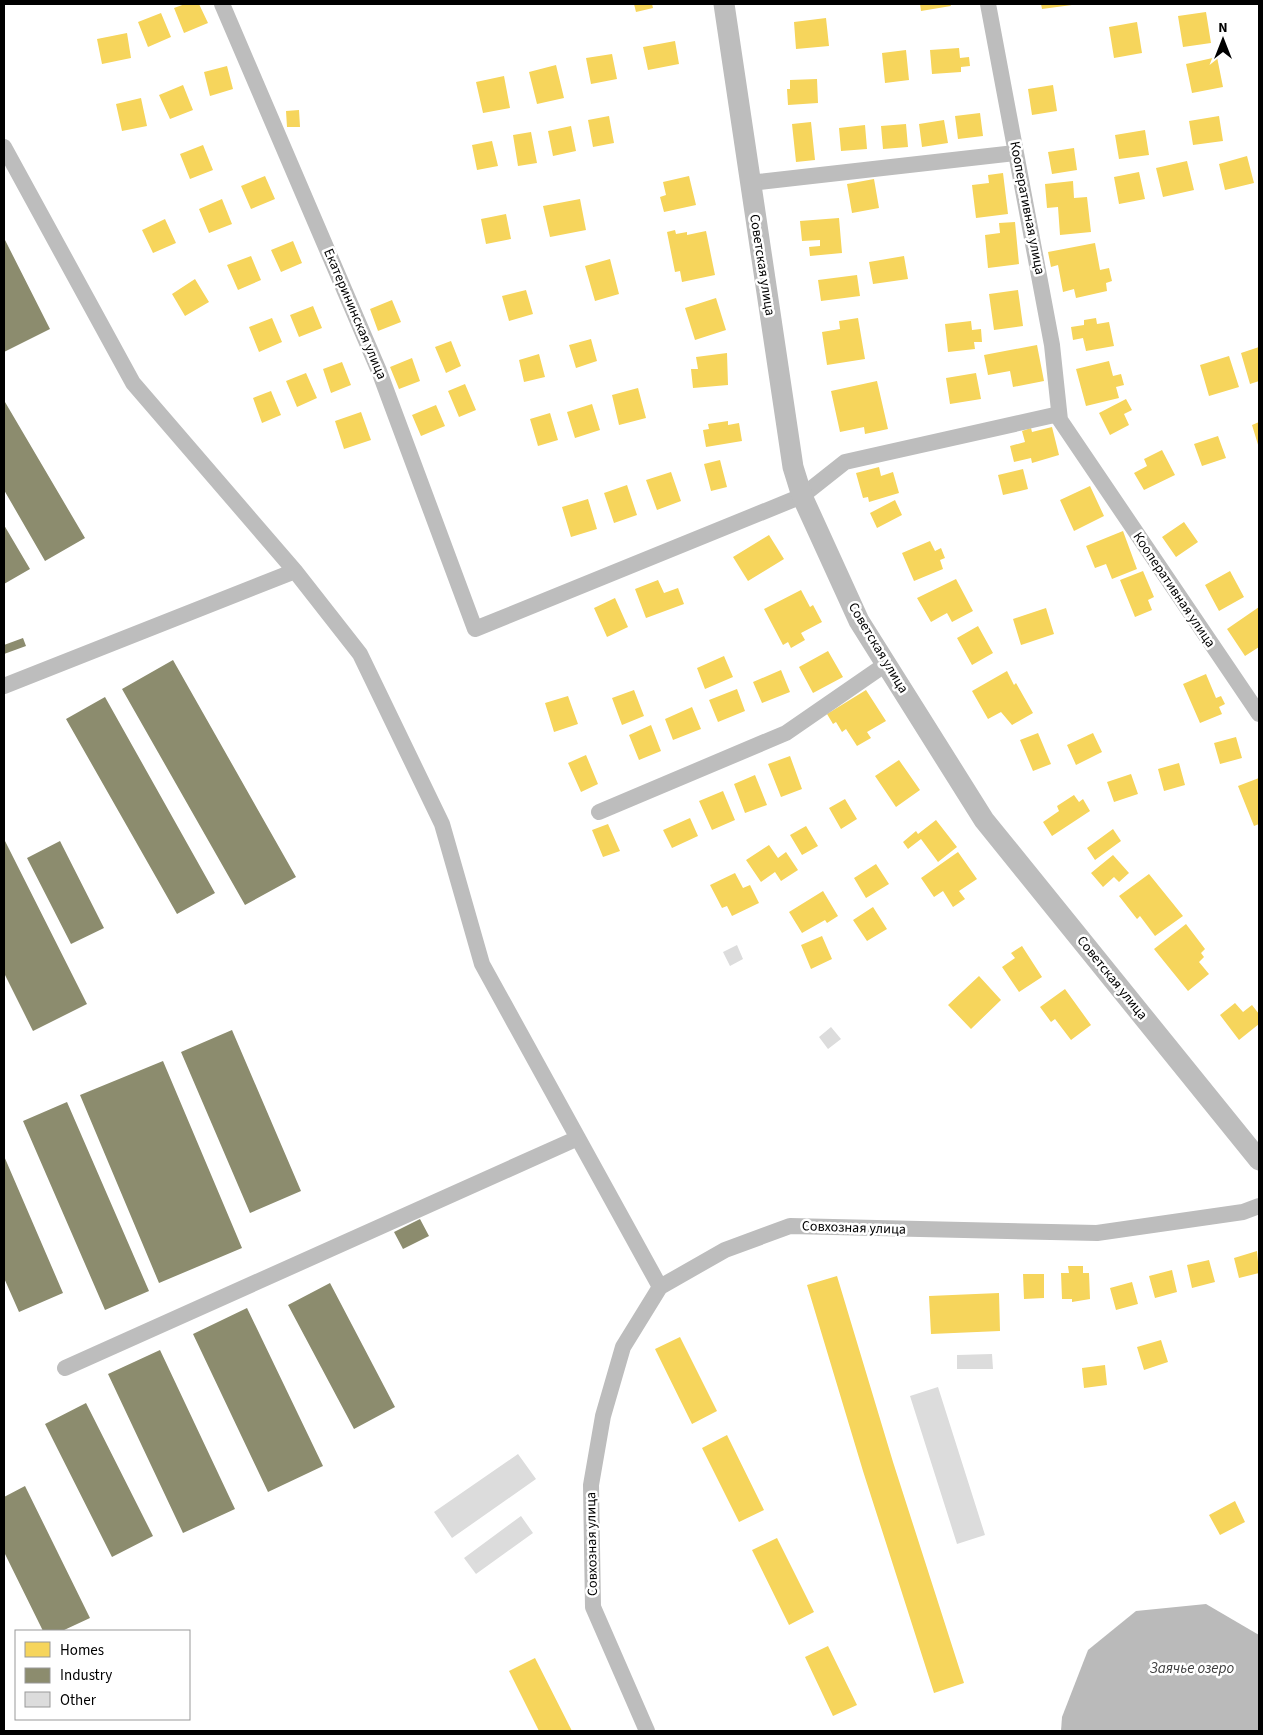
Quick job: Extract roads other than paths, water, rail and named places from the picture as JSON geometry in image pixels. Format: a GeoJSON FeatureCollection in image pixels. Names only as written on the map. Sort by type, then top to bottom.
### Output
{"type":"FeatureCollection","features":[{"type":"Feature","properties":{"kind":"street","name":"Екатерининская улица"},"geometry":{"type":"LineString","coordinates":[[222,4],[379,371],[475,629],[802,496]]}},
{"type":"Feature","properties":{"kind":"street","name":"Советская улица"},"geometry":{"type":"LineString","coordinates":[[724,4],[793,468],[802,496],[859,621],[984,820],[1254,1153]]}},
{"type":"Feature","properties":{"kind":"street","name":"Кооперативная улица"},"geometry":{"type":"LineString","coordinates":[[988,4],[1014,153],[1052,345],[1060,420],[1259,714]]}},
{"type":"Feature","properties":{"kind":"street"},"geometry":{"type":"LineString","coordinates":[[4,147],[134,383],[295,571],[360,654],[442,824],[482,964],[660,1287]]}},
{"type":"Feature","properties":{"kind":"street"},"geometry":{"type":"LineString","coordinates":[[750,183],[1014,153]]}},
{"type":"Feature","properties":{"kind":"street"},"geometry":{"type":"LineString","coordinates":[[802,496],[845,462],[1059,414]]}},
{"type":"Feature","properties":{"kind":"street"},"geometry":{"type":"LineString","coordinates":[[4,686],[295,571]]}},
{"type":"Feature","properties":{"kind":"street"},"geometry":{"type":"LineString","coordinates":[[599,812],[786,733],[886,664]]}},
{"type":"Feature","properties":{"kind":"street"},"geometry":{"type":"LineString","coordinates":[[65,1368],[578,1138]]}},
{"type":"Feature","properties":{"kind":"street","name":"Совхозная улица"},"geometry":{"type":"LineString","coordinates":[[647,1731],[593,1607],[591,1485],[604,1416],[623,1346],[660,1287],[725,1250],[790,1226],[1097,1233],[1243,1212],[1259,1206]]}},
{"type":"Feature","properties":{"kind":"water","name":"Заячье озеро"},"geometry":{"type":"Polygon","coordinates":[[[1206,1604],[1259,1635],[1259,1731],[1061,1731],[1062,1717],[1088,1650],[1136,1611],[1206,1604]]]}}]}
